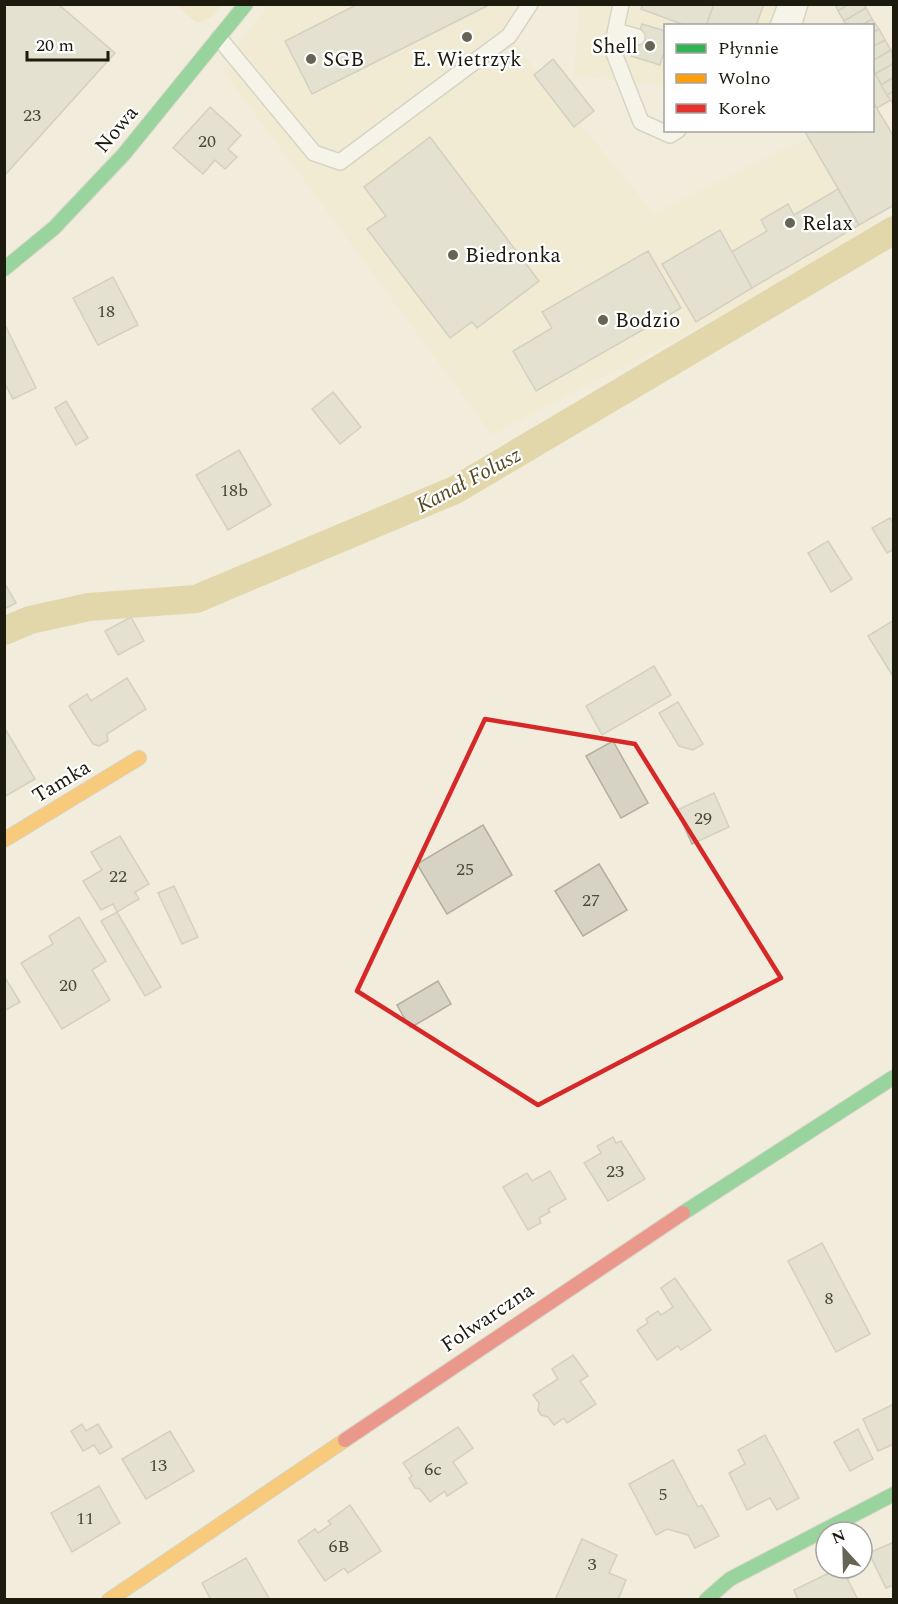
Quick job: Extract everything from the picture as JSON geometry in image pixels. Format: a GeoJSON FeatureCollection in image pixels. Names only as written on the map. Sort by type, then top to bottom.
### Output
{"type":"FeatureCollection","features":[{"type":"Feature","properties":{"kind":"street","name":"Nowa"},"geometry":{"type":"LineString","coordinates":[[4,269],[33,248],[54,228],[124,154],[246,4]]}},
{"type":"Feature","properties":{"kind":"street","name":"Tamka"},"geometry":{"type":"LineString","coordinates":[[4,840],[138,758]]}},
{"type":"Feature","properties":{"kind":"street","name":"Folwarczna"},"geometry":{"type":"LineString","coordinates":[[109,1599],[608,1261],[894,1077]]}},
{"type":"Feature","properties":{"kind":"street"},"geometry":{"type":"LineString","coordinates":[[706,1599],[730,1579],[894,1494]]}},
{"type":"Feature","properties":{"kind":"lane"},"geometry":{"type":"LineString","coordinates":[[219,38],[314,153],[340,162],[509,36],[530,4]]}},
{"type":"Feature","properties":{"kind":"lane"},"geometry":{"type":"LineString","coordinates":[[621,4],[612,48],[641,122],[670,135],[675,132]]}},
{"type":"Feature","properties":{"kind":"lane"},"geometry":{"type":"LineString","coordinates":[[779,24],[786,4]]}},
{"type":"Feature","properties":{"kind":"lane"},"geometry":{"type":"LineString","coordinates":[[794,24],[800,4]]}},
{"type":"Feature","properties":{"kind":"lane"},"geometry":{"type":"LineString","coordinates":[[616,31],[637,37]]}},
{"type":"Feature","properties":{"kind":"highlighted area"},"geometry":{"type":"Polygon","coordinates":[[[485,719],[635,744],[781,978],[538,1105],[357,991],[485,719]]]}},
{"type":"Feature","properties":{"kind":"shaded area"},"geometry":{"type":"Polygon","coordinates":[[[176,5],[221,5],[210,18],[197,23],[176,5]]]}},
{"type":"Feature","properties":{"kind":"shaded area"},"geometry":{"type":"Polygon","coordinates":[[[270,5],[530,5],[509,36],[653,213],[820,132],[828,132],[875,235],[492,435],[224,72],[243,36],[270,5]]]}},
{"type":"Feature","properties":{"kind":"shaded area"},"geometry":{"type":"Polygon","coordinates":[[[579,5],[809,5],[802,24],[664,24],[664,86],[574,75],[579,5]]]}},
{"type":"Feature","properties":{"kind":"building"},"geometry":{"type":"Polygon","coordinates":[[[4,4],[58,4],[115,53],[4,176],[4,4]]]}},
{"type":"Feature","properties":{"kind":"building"},"geometry":{"type":"Polygon","coordinates":[[[358,4],[491,4],[312,94],[285,41],[358,4]]]}},
{"type":"Feature","properties":{"kind":"building"},"geometry":{"type":"Polygon","coordinates":[[[643,4],[714,4],[707,24],[682,24],[641,9],[643,4]]]}},
{"type":"Feature","properties":{"kind":"building"},"geometry":{"type":"Polygon","coordinates":[[[714,4],[764,4],[757,24],[707,24],[714,4]]]}},
{"type":"Feature","properties":{"kind":"building"},"geometry":{"type":"Polygon","coordinates":[[[835,4],[849,4],[838,11],[835,4]]]}},
{"type":"Feature","properties":{"kind":"building"},"geometry":{"type":"Polygon","coordinates":[[[849,4],[864,4],[866,8],[844,21],[838,11],[849,4]]]}},
{"type":"Feature","properties":{"kind":"building"},"geometry":{"type":"Polygon","coordinates":[[[866,8],[872,19],[864,24],[846,24],[844,21],[866,8]]]}},
{"type":"Feature","properties":{"kind":"building"},"geometry":{"type":"Polygon","coordinates":[[[872,19],[879,29],[874,32],[874,24],[864,24],[872,19]]]}},
{"type":"Feature","properties":{"kind":"building","name":"Shell"},"geometry":{"type":"Polygon","coordinates":[[[642,24],[664,30],[664,55],[660,65],[631,56],[642,24]]]}},
{"type":"Feature","properties":{"kind":"building"},"geometry":{"type":"Polygon","coordinates":[[[879,29],[885,40],[874,46],[874,32],[879,29]]]}},
{"type":"Feature","properties":{"kind":"building"},"geometry":{"type":"Polygon","coordinates":[[[885,40],[891,50],[874,60],[874,46],[885,40]]]}},
{"type":"Feature","properties":{"kind":"building"},"geometry":{"type":"Polygon","coordinates":[[[891,50],[894,63],[875,74],[874,60],[891,50]]]}},
{"type":"Feature","properties":{"kind":"building"},"geometry":{"type":"Polygon","coordinates":[[[553,59],[594,111],[574,127],[534,75],[553,59]]]}},
{"type":"Feature","properties":{"kind":"building"},"geometry":{"type":"Polygon","coordinates":[[[894,63],[894,77],[881,85],[875,74],[894,63]]]}},
{"type":"Feature","properties":{"kind":"building"},"geometry":{"type":"Polygon","coordinates":[[[874,72],[891,100],[877,108],[874,103],[874,72]]]}},
{"type":"Feature","properties":{"kind":"building"},"geometry":{"type":"Polygon","coordinates":[[[894,77],[894,91],[887,95],[881,85],[894,77]]]}},
{"type":"Feature","properties":{"kind":"building"},"geometry":{"type":"Polygon","coordinates":[[[894,91],[894,105],[887,95],[894,91]]]}},
{"type":"Feature","properties":{"kind":"building"},"geometry":{"type":"Polygon","coordinates":[[[874,103],[894,137],[894,205],[859,225],[805,132],[874,132],[874,103]]]}},
{"type":"Feature","properties":{"kind":"building"},"geometry":{"type":"Polygon","coordinates":[[[210,107],[241,135],[228,149],[237,157],[225,169],[215,160],[203,174],[173,148],[210,107]]]}},
{"type":"Feature","properties":{"kind":"building","name":"Biedronka"},"geometry":{"type":"Polygon","coordinates":[[[430,137],[539,281],[477,328],[472,322],[450,338],[367,229],[386,216],[364,187],[430,137]]]}},
{"type":"Feature","properties":{"kind":"building"},"geometry":{"type":"Polygon","coordinates":[[[838,189],[859,225],[752,288],[731,252],[767,231],[761,220],[788,204],[794,215],[838,189]]]}},
{"type":"Feature","properties":{"kind":"building"},"geometry":{"type":"Polygon","coordinates":[[[720,230],[752,288],[696,322],[662,264],[720,230]]]}},
{"type":"Feature","properties":{"kind":"building","name":"Bodzio"},"geometry":{"type":"Polygon","coordinates":[[[648,251],[681,308],[536,391],[513,351],[552,328],[542,312],[648,251]]]}},
{"type":"Feature","properties":{"kind":"building"},"geometry":{"type":"Polygon","coordinates":[[[113,277],[138,325],[98,345],[73,298],[113,277]]]}},
{"type":"Feature","properties":{"kind":"building"},"geometry":{"type":"Polygon","coordinates":[[[4,323],[36,388],[13,399],[4,382],[4,323]]]}},
{"type":"Feature","properties":{"kind":"building"},"geometry":{"type":"Polygon","coordinates":[[[333,392],[361,427],[340,444],[312,409],[333,392]]]}},
{"type":"Feature","properties":{"kind":"building"},"geometry":{"type":"Polygon","coordinates":[[[66,401],[88,438],[76,445],[55,408],[66,401]]]}},
{"type":"Feature","properties":{"kind":"building"},"geometry":{"type":"Polygon","coordinates":[[[239,450],[271,505],[228,530],[196,475],[239,450]]]}},
{"type":"Feature","properties":{"kind":"building"},"geometry":{"type":"Polygon","coordinates":[[[890,518],[894,524],[894,549],[887,553],[872,528],[890,518]]]}},
{"type":"Feature","properties":{"kind":"building"},"geometry":{"type":"Polygon","coordinates":[[[828,541],[852,579],[831,592],[808,553],[828,541]]]}},
{"type":"Feature","properties":{"kind":"building"},"geometry":{"type":"Polygon","coordinates":[[[4,582],[16,603],[4,609],[4,582]]]}},
{"type":"Feature","properties":{"kind":"building"},"geometry":{"type":"Polygon","coordinates":[[[131,617],[144,641],[118,655],[105,631],[131,617]]]}},
{"type":"Feature","properties":{"kind":"building"},"geometry":{"type":"Polygon","coordinates":[[[894,620],[894,678],[868,636],[894,620]]]}},
{"type":"Feature","properties":{"kind":"building"},"geometry":{"type":"Polygon","coordinates":[[[654,666],[671,695],[602,735],[586,706],[654,666]]]}},
{"type":"Feature","properties":{"kind":"building"},"geometry":{"type":"Polygon","coordinates":[[[127,678],[146,709],[107,734],[108,741],[99,746],[93,744],[69,706],[87,694],[91,701],[127,678]]]}},
{"type":"Feature","properties":{"kind":"building"},"geometry":{"type":"Polygon","coordinates":[[[678,702],[703,744],[693,750],[679,746],[659,713],[678,702]]]}},
{"type":"Feature","properties":{"kind":"building"},"geometry":{"type":"Polygon","coordinates":[[[4,727],[35,779],[4,797],[4,727]]]}},
{"type":"Feature","properties":{"kind":"building"},"geometry":{"type":"Polygon","coordinates":[[[613,741],[648,803],[621,818],[586,756],[613,741]]]}},
{"type":"Feature","properties":{"kind":"building"},"geometry":{"type":"Polygon","coordinates":[[[714,793],[729,827],[692,844],[677,810],[714,793]]]}},
{"type":"Feature","properties":{"kind":"building"},"geometry":{"type":"Polygon","coordinates":[[[483,825],[512,875],[447,914],[417,864],[483,825]]]}},
{"type":"Feature","properties":{"kind":"building"},"geometry":{"type":"Polygon","coordinates":[[[120,836],[149,884],[135,892],[139,899],[117,912],[113,904],[101,910],[83,881],[102,870],[91,852],[120,836]]]}},
{"type":"Feature","properties":{"kind":"building"},"geometry":{"type":"Polygon","coordinates":[[[599,864],[627,910],[583,936],[555,891],[599,864]]]}},
{"type":"Feature","properties":{"kind":"building"},"geometry":{"type":"Polygon","coordinates":[[[174,886],[198,937],[182,944],[158,893],[174,886]]]}},
{"type":"Feature","properties":{"kind":"building"},"geometry":{"type":"Polygon","coordinates":[[[117,912],[161,987],[145,996],[101,921],[117,912]]]}},
{"type":"Feature","properties":{"kind":"building"},"geometry":{"type":"Polygon","coordinates":[[[79,917],[106,961],[92,970],[110,1000],[62,1029],[21,963],[53,944],[49,936],[79,917]]]}},
{"type":"Feature","properties":{"kind":"building"},"geometry":{"type":"Polygon","coordinates":[[[4,976],[20,1002],[4,1011],[4,976]]]}},
{"type":"Feature","properties":{"kind":"building"},"geometry":{"type":"Polygon","coordinates":[[[438,981],[451,1004],[410,1028],[397,1005],[438,981]]]}},
{"type":"Feature","properties":{"kind":"building"},"geometry":{"type":"Polygon","coordinates":[[[613,1137],[616,1143],[621,1141],[645,1179],[608,1201],[584,1163],[601,1153],[597,1146],[613,1137]]]}},
{"type":"Feature","properties":{"kind":"building"},"geometry":{"type":"Polygon","coordinates":[[[550,1171],[566,1199],[548,1209],[550,1212],[539,1218],[541,1223],[528,1230],[503,1187],[527,1173],[532,1181],[550,1171]]]}},
{"type":"Feature","properties":{"kind":"building"},"geometry":{"type":"Polygon","coordinates":[[[822,1243],[870,1334],[836,1352],[788,1261],[822,1243]]]}},
{"type":"Feature","properties":{"kind":"building"},"geometry":{"type":"Polygon","coordinates":[[[675,1278],[711,1330],[681,1350],[678,1346],[657,1360],[637,1330],[648,1323],[646,1319],[658,1311],[661,1315],[673,1307],[661,1288],[675,1278]]]}},
{"type":"Feature","properties":{"kind":"building"},"geometry":{"type":"Polygon","coordinates":[[[573,1355],[588,1376],[580,1381],[596,1404],[567,1423],[564,1418],[554,1425],[548,1417],[541,1415],[538,1410],[539,1403],[533,1395],[558,1379],[552,1369],[573,1355]]]}},
{"type":"Feature","properties":{"kind":"building"},"geometry":{"type":"Polygon","coordinates":[[[894,1404],[894,1444],[878,1451],[863,1419],[894,1404]]]}},
{"type":"Feature","properties":{"kind":"building"},"geometry":{"type":"Polygon","coordinates":[[[82,1424],[86,1431],[98,1424],[112,1447],[100,1454],[94,1445],[83,1451],[71,1431],[82,1424]]]}},
{"type":"Feature","properties":{"kind":"building"},"geometry":{"type":"Polygon","coordinates":[[[458,1427],[473,1448],[453,1462],[467,1483],[447,1496],[445,1491],[430,1502],[420,1489],[415,1488],[409,1478],[412,1476],[403,1463],[458,1427]]]}},
{"type":"Feature","properties":{"kind":"building"},"geometry":{"type":"Polygon","coordinates":[[[858,1429],[873,1459],[850,1471],[834,1442],[858,1429]]]}},
{"type":"Feature","properties":{"kind":"building"},"geometry":{"type":"Polygon","coordinates":[[[170,1431],[194,1471],[146,1499],[122,1459],[170,1431]]]}},
{"type":"Feature","properties":{"kind":"building"},"geometry":{"type":"Polygon","coordinates":[[[765,1435],[799,1498],[777,1510],[770,1498],[747,1510],[729,1473],[745,1464],[738,1450],[765,1435]]]}},
{"type":"Feature","properties":{"kind":"building"},"geometry":{"type":"Polygon","coordinates":[[[673,1460],[698,1507],[702,1505],[719,1536],[695,1548],[688,1535],[667,1529],[656,1535],[629,1484],[673,1460]]]}},
{"type":"Feature","properties":{"kind":"building"},"geometry":{"type":"Polygon","coordinates":[[[99,1486],[120,1523],[72,1552],[51,1513],[99,1486]]]}},
{"type":"Feature","properties":{"kind":"building"},"geometry":{"type":"Polygon","coordinates":[[[350,1505],[381,1551],[348,1573],[344,1568],[325,1581],[298,1541],[315,1529],[318,1533],[331,1524],[328,1521],[350,1505]]]}},
{"type":"Feature","properties":{"kind":"building"},"geometry":{"type":"Polygon","coordinates":[[[582,1539],[617,1555],[609,1573],[626,1580],[618,1600],[555,1600],[582,1539]]]}},
{"type":"Feature","properties":{"kind":"building"},"geometry":{"type":"Polygon","coordinates":[[[894,1542],[894,1585],[886,1588],[874,1563],[874,1551],[894,1542]]]}},
{"type":"Feature","properties":{"kind":"building"},"geometry":{"type":"Polygon","coordinates":[[[246,1558],[270,1600],[211,1600],[202,1583],[246,1558]]]}},
{"type":"Feature","properties":{"kind":"building"},"geometry":{"type":"Polygon","coordinates":[[[814,1580],[848,1580],[858,1600],[798,1600],[794,1590],[814,1580]]]}},
{"type":"Feature","properties":{"kind":"waterway","name":"Kanał Folusz"},"geometry":{"type":"LineString","coordinates":[[4,631],[30,620],[89,607],[196,599],[455,490],[894,230]]}},
{"type":"Feature","properties":{"kind":"traffic: fast"},"geometry":{"type":"LineString","coordinates":[[4,269],[54,228],[124,154],[246,4]]}},
{"type":"Feature","properties":{"kind":"traffic: fast"},"geometry":{"type":"LineString","coordinates":[[683,1213],[894,1077]]}},
{"type":"Feature","properties":{"kind":"traffic: fast"},"geometry":{"type":"LineString","coordinates":[[706,1600],[730,1579],[894,1494]]}},
{"type":"Feature","properties":{"kind":"traffic: slow"},"geometry":{"type":"LineString","coordinates":[[4,840],[139,758]]}},
{"type":"Feature","properties":{"kind":"traffic: slow"},"geometry":{"type":"LineString","coordinates":[[109,1600],[345,1440]]}},
{"type":"Feature","properties":{"kind":"traffic: jam"},"geometry":{"type":"LineString","coordinates":[[345,1440],[683,1213]]}},
{"type":"Feature","properties":{"kind":"place","name":"E. Wietrzyk"},"geometry":{"type":"Point","coordinates":[467,37]}},
{"type":"Feature","properties":{"kind":"place","name":"Shell"},"geometry":{"type":"Point","coordinates":[650,46]}},
{"type":"Feature","properties":{"kind":"place","name":"SGB"},"geometry":{"type":"Point","coordinates":[311,59]}},
{"type":"Feature","properties":{"kind":"place","name":"Relax"},"geometry":{"type":"Point","coordinates":[790,223]}},
{"type":"Feature","properties":{"kind":"place","name":"Biedronka"},"geometry":{"type":"Point","coordinates":[453,255]}},
{"type":"Feature","properties":{"kind":"place","name":"Bodzio"},"geometry":{"type":"Point","coordinates":[603,320]}}]}
